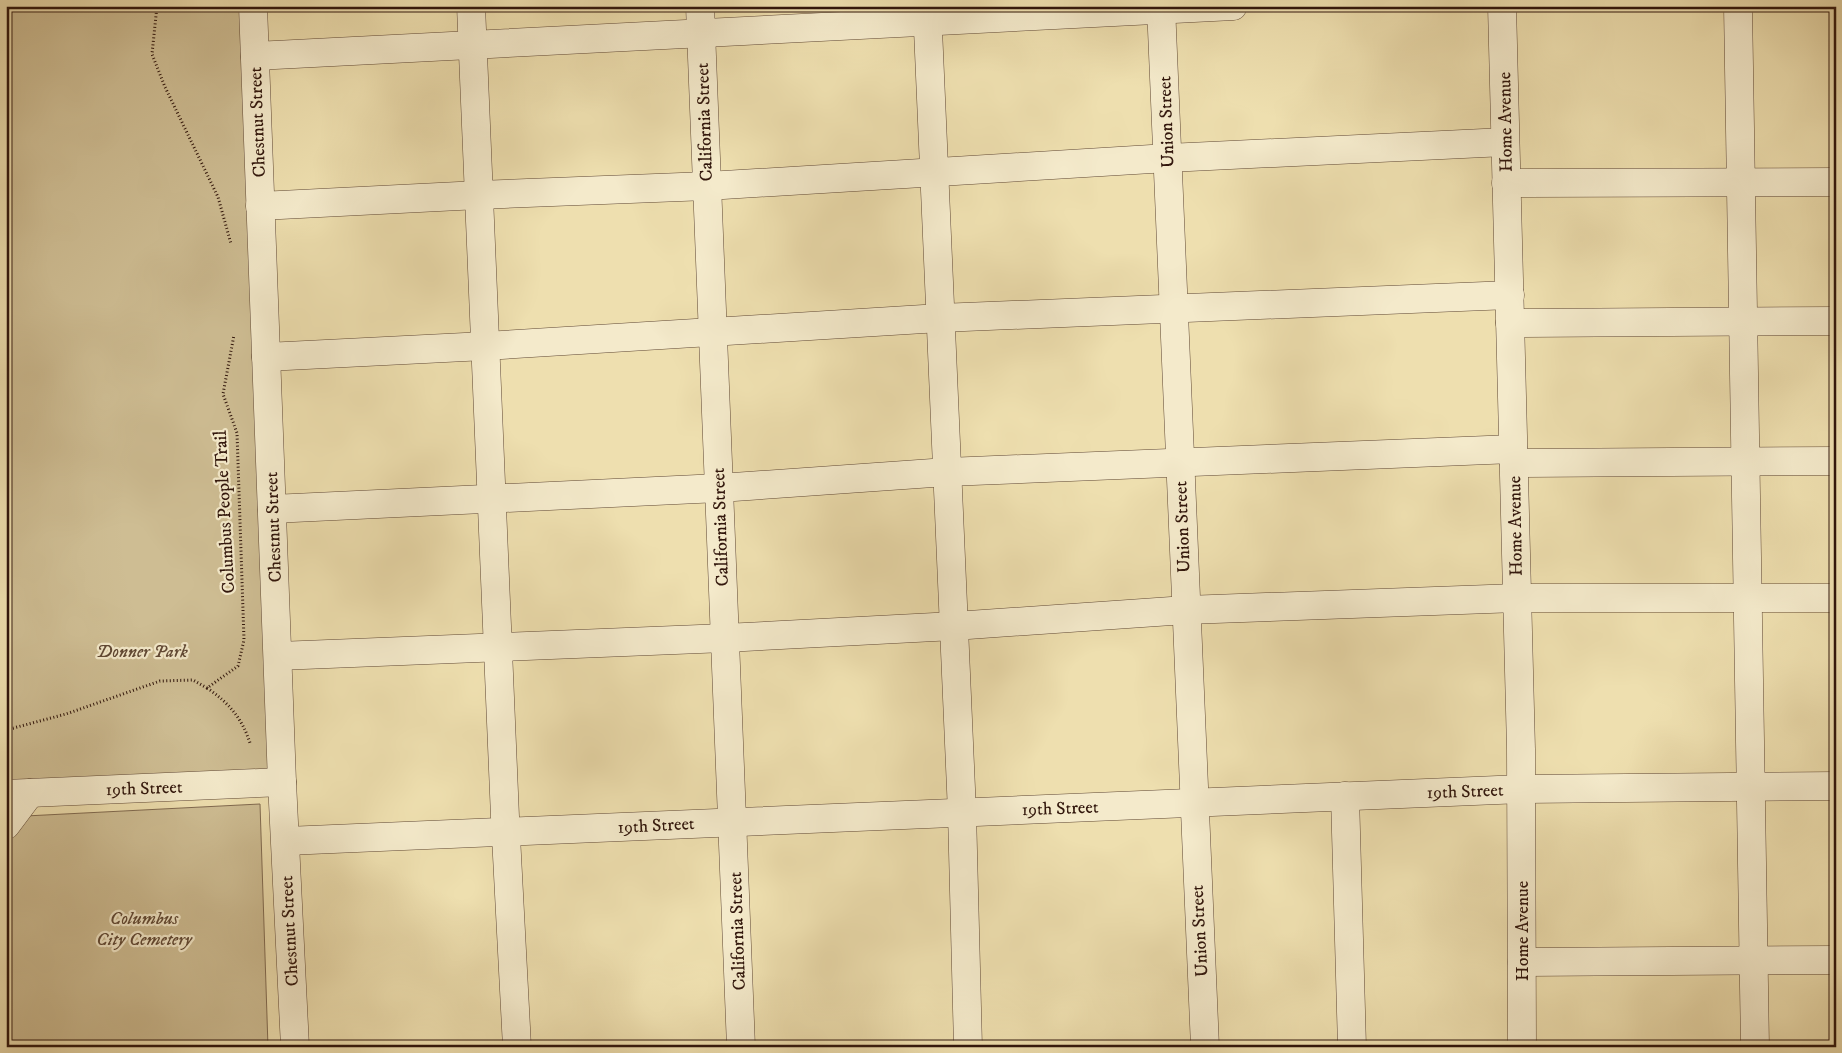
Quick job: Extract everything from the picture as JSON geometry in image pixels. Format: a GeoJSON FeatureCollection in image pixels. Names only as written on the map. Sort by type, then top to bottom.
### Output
{"type":"FeatureCollection","features":[{"type":"Feature","properties":{"kind":"street","name":"Chestnut Street"},"geometry":{"type":"LineString","coordinates":[[253,6],[282,782],[294,1047]]}},
{"type":"Feature","properties":{"kind":"street"},"geometry":{"type":"LineString","coordinates":[[471,6],[517,1047]]}},
{"type":"Feature","properties":{"kind":"street"},"geometry":{"type":"LineString","coordinates":[[255,56],[473,45],[700,19],[1232,6]]}},
{"type":"Feature","properties":{"kind":"street","name":"Home Avenue"},"geometry":{"type":"LineString","coordinates":[[1502,6],[1522,789],[1522,1047]]}},
{"type":"Feature","properties":{"kind":"street"},"geometry":{"type":"LineString","coordinates":[[1738,6],[1755,1047]]}},
{"type":"Feature","properties":{"kind":"street","name":"Union Street"},"geometry":{"type":"LineString","coordinates":[[1161,8],[1205,1047]]}},
{"type":"Feature","properties":{"kind":"street"},"geometry":{"type":"LineString","coordinates":[[928,14],[962,812],[968,1047]]}},
{"type":"Feature","properties":{"kind":"street","name":"California Street"},"geometry":{"type":"LineString","coordinates":[[700,19],[741,1047]]}},
{"type":"Feature","properties":{"kind":"street"},"geometry":{"type":"LineString","coordinates":[[260,206],[707,186],[1168,158],[1505,142]]}},
{"type":"Feature","properties":{"kind":"street"},"geometry":{"type":"LineString","coordinates":[[1506,182],[1836,182]]}},
{"type":"Feature","properties":{"kind":"street"},"geometry":{"type":"LineString","coordinates":[[266,357],[485,346],[940,318],[1510,295]]}},
{"type":"Feature","properties":{"kind":"street"},"geometry":{"type":"LineString","coordinates":[[1510,323],[1836,321]]}},
{"type":"Feature","properties":{"kind":"street"},"geometry":{"type":"LineString","coordinates":[[272,509],[492,500],[718,488],[947,472],[1180,462],[1514,456],[1746,462],[1836,461]]}},
{"type":"Feature","properties":{"kind":"street"},"geometry":{"type":"LineString","coordinates":[[278,656],[725,638],[954,626],[1186,610],[1517,598],[1836,598]]}},
{"type":"Feature","properties":{"kind":"street","name":"19th Street"},"geometry":{"type":"LineString","coordinates":[[18,793],[282,782]]}},
{"type":"Feature","properties":{"kind":"street","name":"19th Street"},"geometry":{"type":"LineString","coordinates":[[286,841],[1522,789],[1836,786]]}},
{"type":"Feature","properties":{"kind":"street"},"geometry":{"type":"LineString","coordinates":[[6,825],[18,793]]}},
{"type":"Feature","properties":{"kind":"street"},"geometry":{"type":"LineString","coordinates":[[1345,796],[1352,1047]]}},
{"type":"Feature","properties":{"kind":"street"},"geometry":{"type":"LineString","coordinates":[[1522,962],[1836,960]]}},
{"type":"Feature","properties":{"kind":"path"},"geometry":{"type":"LineString","coordinates":[[157,6],[152,54],[165,87],[218,197],[231,242],[231,252]]}},
{"type":"Feature","properties":{"kind":"path","name":"Columbus People Trail"},"geometry":{"type":"LineString","coordinates":[[207,688],[238,666],[244,640],[237,433],[223,394],[234,336],[234,326]]}},
{"type":"Feature","properties":{"kind":"path"},"geometry":{"type":"LineString","coordinates":[[6,730],[66,714],[160,681],[193,680],[225,700],[246,730],[253,755],[254,783]]}},
{"type":"Feature","properties":{"kind":"green space","name":"Donner Park"},"geometry":{"type":"Polygon","coordinates":[[[6,6],[253,6],[282,782],[6,794],[6,6]]]}},
{"type":"Feature","properties":{"kind":"green space","name":"Columbus City Cemetery"},"geometry":{"type":"Polygon","coordinates":[[[260,804],[268,1047],[6,1047],[6,817],[260,804]]]}}]}
